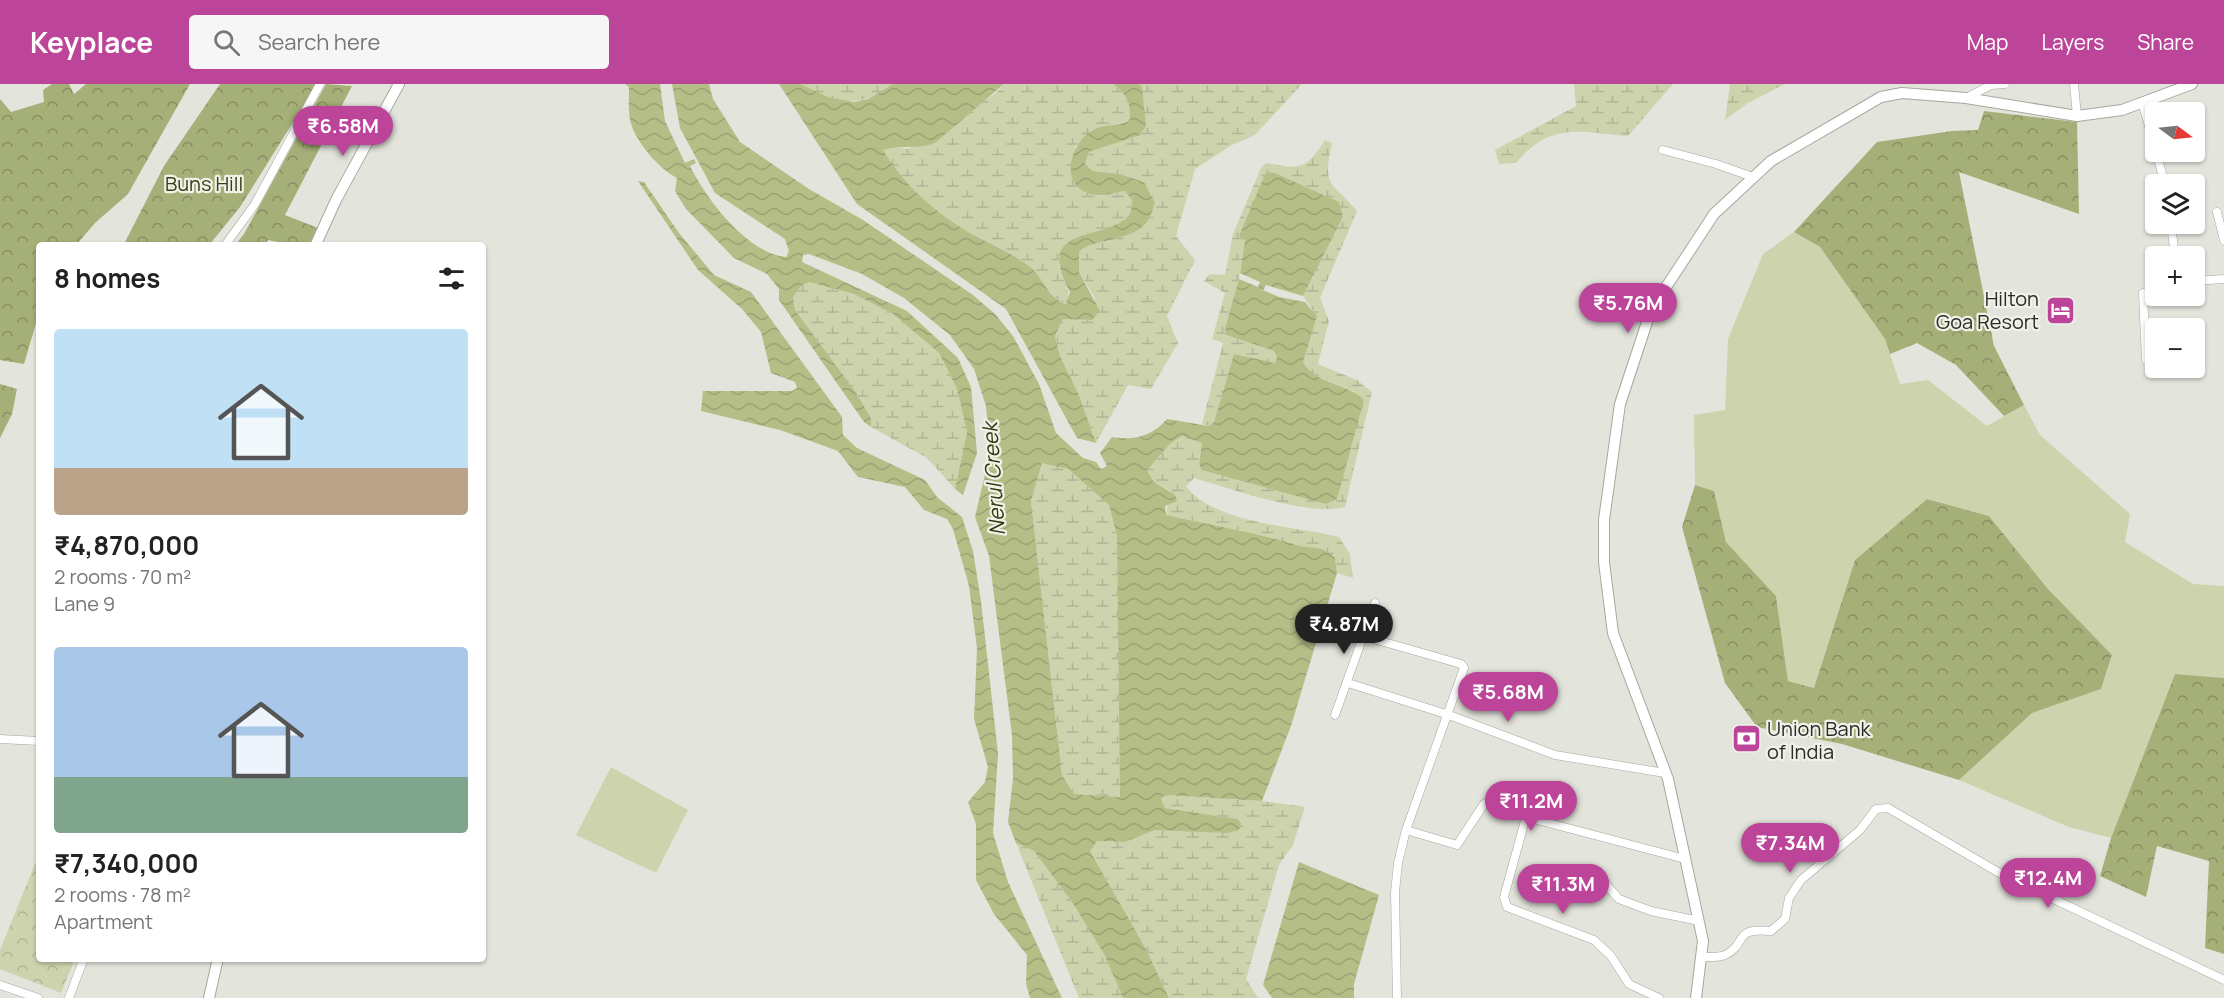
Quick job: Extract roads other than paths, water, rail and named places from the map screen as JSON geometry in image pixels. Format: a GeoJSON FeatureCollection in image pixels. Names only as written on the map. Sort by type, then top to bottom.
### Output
{"type":"FeatureCollection","features":[{"type":"Feature","properties":{"kind":"main road"},"geometry":{"type":"LineString","coordinates":[[317,242],[336,200],[399,84]]}},
{"type":"Feature","properties":{"kind":"main road"},"geometry":{"type":"LineString","coordinates":[[1696,998],[1703,941],[1699,921],[1665,773],[1613,633],[1604,562],[1604,520],[1620,404],[1651,310],[1714,214],[1771,161],[1881,97],[1902,93],[1966,98],[2078,116],[2122,110],[2192,84]]}},
{"type":"Feature","properties":{"kind":"main road"},"geometry":{"type":"LineString","coordinates":[[209,998],[217,962]]}},
{"type":"Feature","properties":{"kind":"street"},"geometry":{"type":"LineString","coordinates":[[227,242],[255,204],[320,84]]}},
{"type":"Feature","properties":{"kind":"street"},"geometry":{"type":"LineString","coordinates":[[1966,98],[1991,85],[2005,84]]}},
{"type":"Feature","properties":{"kind":"street"},"geometry":{"type":"LineString","coordinates":[[2074,84],[2078,116]]}},
{"type":"Feature","properties":{"kind":"street"},"geometry":{"type":"LineString","coordinates":[[2142,102],[2145,112]]}},
{"type":"Feature","properties":{"kind":"street"},"geometry":{"type":"LineString","coordinates":[[1663,150],[1754,177]]}},
{"type":"Feature","properties":{"kind":"street"},"geometry":{"type":"LineString","coordinates":[[2217,212],[2224,240]]}},
{"type":"Feature","properties":{"kind":"street"},"geometry":{"type":"LineString","coordinates":[[2205,280],[2224,279]]}},
{"type":"Feature","properties":{"kind":"street"},"geometry":{"type":"LineString","coordinates":[[2145,292],[2143,293],[2145,338]]}},
{"type":"Feature","properties":{"kind":"street"},"geometry":{"type":"LineString","coordinates":[[1335,716],[1375,603]]}},
{"type":"Feature","properties":{"kind":"street"},"geometry":{"type":"LineString","coordinates":[[1364,636],[1463,665],[1464,672],[1406,830],[1396,879],[1397,998]]}},
{"type":"Feature","properties":{"kind":"street"},"geometry":{"type":"LineString","coordinates":[[1348,683],[1449,715],[1555,754],[1665,773]]}},
{"type":"Feature","properties":{"kind":"street"},"geometry":{"type":"LineString","coordinates":[[0,739],[36,741]]}},
{"type":"Feature","properties":{"kind":"street"},"geometry":{"type":"LineString","coordinates":[[1406,830],[1454,846],[1459,844],[1484,804],[1488,802],[1526,817],[1685,859]]}},
{"type":"Feature","properties":{"kind":"street"},"geometry":{"type":"LineString","coordinates":[[1701,957],[1723,956],[1733,949],[1741,935],[1755,930],[1771,931],[1785,919],[1789,898],[1801,880],[1860,830],[1876,809],[1888,808],[2003,875],[2224,980]]}},
{"type":"Feature","properties":{"kind":"street"},"geometry":{"type":"LineString","coordinates":[[1526,817],[1504,897],[1507,906],[1594,940],[1611,956],[1629,984],[1659,998]]}},
{"type":"Feature","properties":{"kind":"street"},"geometry":{"type":"LineString","coordinates":[[1602,880],[1619,899],[1651,911],[1699,921]]}},
{"type":"Feature","properties":{"kind":"street"},"geometry":{"type":"LineString","coordinates":[[69,998],[82,962]]}},
{"type":"Feature","properties":{"kind":"street"},"geometry":{"type":"LineString","coordinates":[[0,985],[38,998]]}},
{"type":"Feature","properties":{"kind":"water","name":"Nerul Creek"},"geometry":{"type":"Polygon","coordinates":[[[625,84],[660,84],[665,121],[685,163],[694,159],[696,163],[690,166],[706,194],[730,223],[757,246],[772,254],[786,257],[789,251],[785,239],[715,193],[680,128],[672,84],[709,84],[713,99],[740,142],[809,189],[863,220],[973,295],[995,314],[1013,336],[1039,384],[1056,433],[1083,458],[1096,462],[1101,469],[1107,466],[1100,453],[1112,437],[1142,436],[1155,430],[1167,419],[1209,426],[1214,422],[1234,354],[1275,363],[1277,357],[1274,351],[1226,335],[1225,328],[1239,279],[1258,287],[1260,282],[1240,273],[1245,240],[1239,236],[1266,172],[1275,173],[1339,202],[1343,217],[1303,296],[1266,285],[1263,290],[1279,297],[1305,302],[1317,316],[1303,362],[1308,369],[1323,379],[1357,394],[1364,400],[1337,499],[1326,504],[1202,470],[1199,464],[1202,443],[1182,436],[1171,443],[1147,470],[1153,481],[1175,495],[1177,501],[1165,506],[1166,515],[1321,549],[1335,558],[1337,573],[1291,726],[1262,801],[1165,795],[1161,799],[1165,808],[1237,819],[1241,823],[1239,830],[1227,833],[1155,830],[1125,842],[1097,841],[1090,851],[1146,949],[1169,998],[1123,998],[1104,954],[1072,902],[1034,851],[1016,843],[1008,822],[1013,778],[1012,735],[989,556],[975,517],[990,453],[986,406],[974,369],[950,335],[904,298],[862,274],[809,254],[803,255],[802,262],[907,311],[958,358],[971,387],[977,453],[963,495],[955,489],[967,432],[957,389],[939,353],[893,314],[854,294],[809,282],[801,286],[793,297],[795,310],[855,391],[871,418],[871,427],[864,422],[779,300],[779,289],[767,274],[734,258],[686,209],[675,191],[677,178],[648,153],[632,128],[629,112],[629,87],[625,84]],[[1042,463],[1031,501],[1062,775],[1074,794],[1120,797],[1117,536],[1109,505],[1068,469],[1042,463]]]}},
{"type":"Feature","properties":{"kind":"water"},"geometry":{"type":"Polygon","coordinates":[[[779,84],[800,84],[828,97],[854,102],[868,99],[893,84],[1004,84],[935,143],[883,150],[891,163],[922,198],[959,226],[1029,266],[1039,276],[1049,292],[1066,304],[1070,292],[1060,270],[1060,254],[1066,244],[1077,237],[1119,223],[1129,215],[1133,201],[1125,191],[1097,195],[1079,188],[1071,172],[1074,152],[1079,143],[1093,130],[1129,121],[1130,110],[1127,100],[1113,84],[1139,84],[1142,87],[1146,126],[1140,135],[1089,152],[1085,164],[1093,171],[1120,174],[1144,182],[1155,203],[1152,212],[1148,221],[1132,233],[1093,244],[1079,252],[1079,272],[1100,311],[1092,320],[1063,319],[1055,336],[1060,356],[1079,395],[1096,443],[1077,438],[1006,309],[857,204],[779,84]]]}},
{"type":"Feature","properties":{"kind":"water"},"geometry":{"type":"Polygon","coordinates":[[[638,181],[644,182],[679,233],[714,275],[751,292],[842,417],[843,435],[857,448],[925,480],[937,497],[962,517],[973,551],[981,601],[998,754],[993,833],[1008,882],[1062,998],[1030,998],[1026,984],[1027,955],[994,914],[976,880],[976,824],[968,802],[985,782],[988,767],[974,719],[977,648],[969,586],[953,529],[947,519],[924,510],[905,487],[858,477],[838,451],[780,430],[701,411],[703,391],[792,391],[797,388],[795,382],[771,373],[761,332],[742,309],[698,270],[638,181]]]}},
{"type":"Feature","properties":{"kind":"water"},"geometry":{"type":"Polygon","coordinates":[[[1299,862],[1379,895],[1354,984],[1354,998],[1272,998],[1263,985],[1299,862]]]}},
{"type":"Feature","properties":{"kind":"place","name":"Hilton Goa Resort"},"geometry":{"type":"Point","coordinates":[2060,310]}},
{"type":"Feature","properties":{"kind":"place","name":"Union Bank of India"},"geometry":{"type":"Point","coordinates":[1746,739]}},
{"type":"Feature","properties":{"kind":"park label","name":"Buns Hill"},"geometry":{"type":"Point","coordinates":[204,183]}}]}
